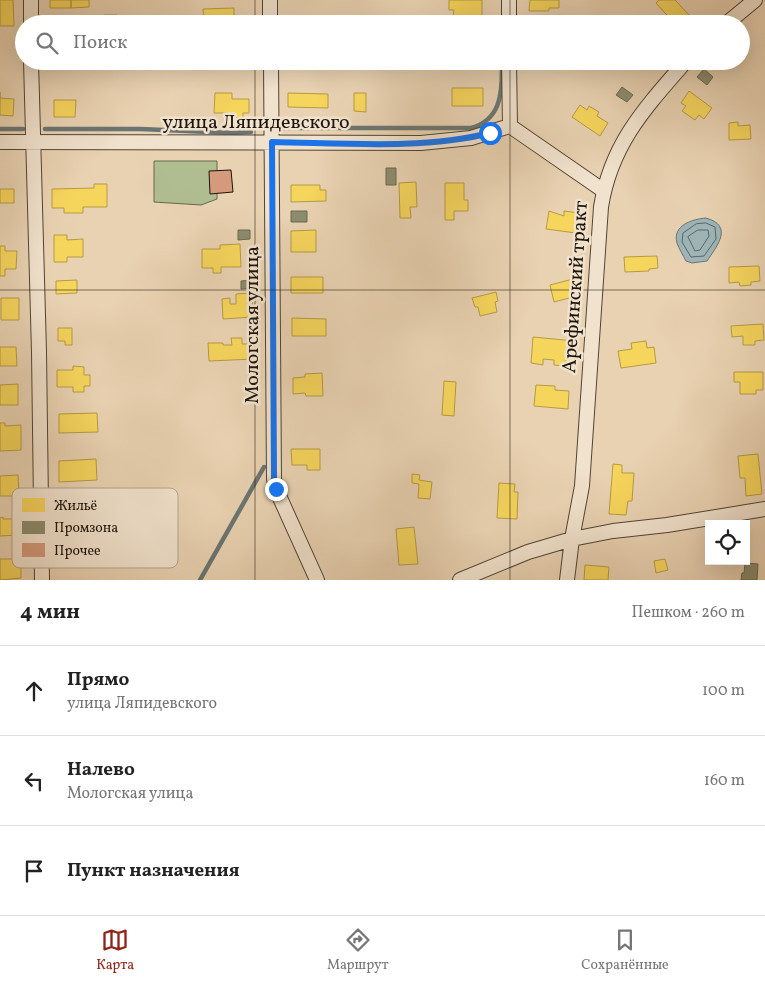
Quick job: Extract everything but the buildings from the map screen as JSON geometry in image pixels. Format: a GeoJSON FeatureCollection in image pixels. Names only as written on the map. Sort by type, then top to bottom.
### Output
{"type":"FeatureCollection","features":[{"type":"Feature","properties":{"kind":"street"},"geometry":{"type":"LineString","coordinates":[[30,0],[31,15]]}},
{"type":"Feature","properties":{"kind":"street"},"geometry":{"type":"LineString","coordinates":[[270,0],[270,15]]}},
{"type":"Feature","properties":{"kind":"street"},"geometry":{"type":"LineString","coordinates":[[509,0],[509,15]]}},
{"type":"Feature","properties":{"kind":"street"},"geometry":{"type":"LineString","coordinates":[[737,15],[755,0]]}},
{"type":"Feature","properties":{"kind":"street"},"geometry":{"type":"LineString","coordinates":[[31,70],[40,488]]}},
{"type":"Feature","properties":{"kind":"street","name":"Мологская улица"},"geometry":{"type":"LineString","coordinates":[[271,70],[274,478],[276,489],[317,580]]}},
{"type":"Feature","properties":{"kind":"street"},"geometry":{"type":"LineString","coordinates":[[509,70],[510,126],[604,191]]}},
{"type":"Feature","properties":{"kind":"street","name":"Арефинский тракт"},"geometry":{"type":"LineString","coordinates":[[567,580],[572,539],[582,486],[600,217],[604,191],[612,163],[633,126],[679,70]]}},
{"type":"Feature","properties":{"kind":"street","name":"улица Ляпидевского"},"geometry":{"type":"LineString","coordinates":[[0,142],[421,143],[471,138],[510,126]]}},
{"type":"Feature","properties":{"kind":"street"},"geometry":{"type":"LineString","coordinates":[[460,580],[528,552],[572,539],[613,531],[668,525],[765,509]]}},
{"type":"Feature","properties":{"kind":"path"},"geometry":{"type":"LineString","coordinates":[[341,119],[341,125]]}},
{"type":"Feature","properties":{"kind":"green space"},"geometry":{"type":"Polygon","coordinates":[[[154,161],[217,161],[217,199],[201,205],[154,202],[154,161]]]}},
{"type":"Feature","properties":{"kind":"water"},"geometry":{"type":"Polygon","coordinates":[[[706,218],[719,226],[721,237],[707,261],[692,263],[686,261],[677,243],[676,237],[678,232],[685,224],[706,218]]]}},
{"type":"Feature","properties":{"kind":"waterway"},"geometry":{"type":"LineString","coordinates":[[281,128],[471,128],[481,124],[494,113],[500,97],[502,70]]}},
{"type":"Feature","properties":{"kind":"waterway"},"geometry":{"type":"LineString","coordinates":[[0,129],[23,129]]}},
{"type":"Feature","properties":{"kind":"waterway"},"geometry":{"type":"LineString","coordinates":[[45,129],[251,132]]}},
{"type":"Feature","properties":{"kind":"waterway"},"geometry":{"type":"LineString","coordinates":[[200,580],[264,467]]}},
{"type":"Feature","properties":{"kind":"route"},"geometry":{"type":"LineString","coordinates":[[276,489],[274,478],[272,142],[421,143],[471,138],[490,133]]}}]}
